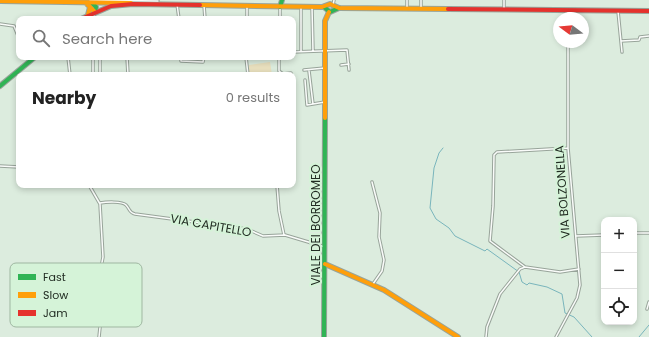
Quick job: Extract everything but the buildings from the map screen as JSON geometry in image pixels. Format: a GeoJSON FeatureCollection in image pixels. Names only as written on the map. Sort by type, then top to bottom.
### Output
{"type":"FeatureCollection","features":[{"type":"Feature","properties":{"kind":"main road"},"geometry":{"type":"LineString","coordinates":[[281,7],[282,0]]}},
{"type":"Feature","properties":{"kind":"main road"},"geometry":{"type":"LineString","coordinates":[[0,1],[65,1],[133,4],[322,7],[328,9],[335,6],[421,9],[649,11]]}},
{"type":"Feature","properties":{"kind":"main road"},"geometry":{"type":"LineString","coordinates":[[86,2],[88,15],[94,16],[116,5],[133,4]]}},
{"type":"Feature","properties":{"kind":"main road"},"geometry":{"type":"LineString","coordinates":[[86,2],[95,5],[94,16]]}},
{"type":"Feature","properties":{"kind":"main road"},"geometry":{"type":"LineString","coordinates":[[328,9],[335,6]]}},
{"type":"Feature","properties":{"kind":"main road","name":"VIALE DEI BORROMEO"},"geometry":{"type":"LineString","coordinates":[[324,337],[324,113],[326,20],[328,9]]}},
{"type":"Feature","properties":{"kind":"main road"},"geometry":{"type":"LineString","coordinates":[[17,72],[31,60]]}},
{"type":"Feature","properties":{"kind":"main road"},"geometry":{"type":"LineString","coordinates":[[0,86],[16,73]]}},
{"type":"Feature","properties":{"kind":"main road"},"geometry":{"type":"LineString","coordinates":[[325,264],[373,284],[458,337]]}},
{"type":"Feature","properties":{"kind":"street"},"geometry":{"type":"LineString","coordinates":[[406,8],[407,0]]}},
{"type":"Feature","properties":{"kind":"street"},"geometry":{"type":"LineString","coordinates":[[421,0],[421,9]]}},
{"type":"Feature","properties":{"kind":"street"},"geometry":{"type":"LineString","coordinates":[[504,0],[504,10]]}},
{"type":"Feature","properties":{"kind":"street"},"geometry":{"type":"LineString","coordinates":[[86,2],[158,1]]}},
{"type":"Feature","properties":{"kind":"street"},"geometry":{"type":"LineString","coordinates":[[177,4],[179,16]]}},
{"type":"Feature","properties":{"kind":"street"},"geometry":{"type":"LineString","coordinates":[[204,5],[204,16]]}},
{"type":"Feature","properties":{"kind":"street"},"geometry":{"type":"LineString","coordinates":[[247,6],[247,16]]}},
{"type":"Feature","properties":{"kind":"street"},"geometry":{"type":"LineString","coordinates":[[280,16],[281,7]]}},
{"type":"Feature","properties":{"kind":"street"},"geometry":{"type":"LineString","coordinates":[[300,7],[301,51]]}},
{"type":"Feature","properties":{"kind":"street"},"geometry":{"type":"LineString","coordinates":[[312,7],[313,51]]}},
{"type":"Feature","properties":{"kind":"street"},"geometry":{"type":"LineString","coordinates":[[618,11],[622,52]]}},
{"type":"Feature","properties":{"kind":"street"},"geometry":{"type":"LineString","coordinates":[[0,24],[14,26],[16,31]]}},
{"type":"Feature","properties":{"kind":"street"},"geometry":{"type":"LineString","coordinates":[[621,41],[638,40],[640,37],[649,36]]}},
{"type":"Feature","properties":{"kind":"street","name":"VIA BOLZONELLA"},"geometry":{"type":"LineString","coordinates":[[556,337],[579,292],[579,269],[568,148],[568,48]]}},
{"type":"Feature","properties":{"kind":"street"},"geometry":{"type":"LineString","coordinates":[[296,52],[347,50],[349,70]]}},
{"type":"Feature","properties":{"kind":"street"},"geometry":{"type":"LineString","coordinates":[[68,60],[70,72]]}},
{"type":"Feature","properties":{"kind":"street"},"geometry":{"type":"LineString","coordinates":[[93,60],[93,72]]}},
{"type":"Feature","properties":{"kind":"street"},"geometry":{"type":"LineString","coordinates":[[100,60],[100,72]]}},
{"type":"Feature","properties":{"kind":"street"},"geometry":{"type":"LineString","coordinates":[[127,60],[128,72]]}},
{"type":"Feature","properties":{"kind":"street"},"geometry":{"type":"LineString","coordinates":[[181,60],[203,62],[203,60]]}},
{"type":"Feature","properties":{"kind":"street"},"geometry":{"type":"LineString","coordinates":[[246,60],[248,72]]}},
{"type":"Feature","properties":{"kind":"street"},"geometry":{"type":"LineString","coordinates":[[279,60],[279,71]]}},
{"type":"Feature","properties":{"kind":"street"},"geometry":{"type":"LineString","coordinates":[[341,65],[349,64]]}},
{"type":"Feature","properties":{"kind":"street"},"geometry":{"type":"LineString","coordinates":[[304,70],[325,68]]}},
{"type":"Feature","properties":{"kind":"street"},"geometry":{"type":"LineString","coordinates":[[309,71],[313,104]]}},
{"type":"Feature","properties":{"kind":"street"},"geometry":{"type":"LineString","coordinates":[[305,80],[307,105],[325,102]]}},
{"type":"Feature","properties":{"kind":"street"},"geometry":{"type":"LineString","coordinates":[[568,148],[497,152],[494,155],[493,206],[490,241],[525,267],[560,272],[579,269]]}},
{"type":"Feature","properties":{"kind":"street"},"geometry":{"type":"LineString","coordinates":[[0,166],[16,167]]}},
{"type":"Feature","properties":{"kind":"street"},"geometry":{"type":"LineString","coordinates":[[372,182],[380,213],[379,237],[384,260],[382,271],[373,284]]}},
{"type":"Feature","properties":{"kind":"street"},"geometry":{"type":"LineString","coordinates":[[91,188],[100,202],[103,256],[102,263]]}},
{"type":"Feature","properties":{"kind":"street"},"geometry":{"type":"LineString","coordinates":[[277,188],[279,211],[284,235]]}},
{"type":"Feature","properties":{"kind":"street","name":"VIA CAPITELLO"},"geometry":{"type":"LineString","coordinates":[[100,202],[123,204],[130,212],[135,214],[247,229],[263,236],[284,235],[325,247]]}},
{"type":"Feature","properties":{"kind":"street"},"geometry":{"type":"LineString","coordinates":[[637,233],[649,233]]}},
{"type":"Feature","properties":{"kind":"street"},"geometry":{"type":"LineString","coordinates":[[576,236],[601,235]]}},
{"type":"Feature","properties":{"kind":"street"},"geometry":{"type":"LineString","coordinates":[[486,337],[487,327],[500,294],[518,272],[525,267]]}},
{"type":"Feature","properties":{"kind":"street"},"geometry":{"type":"LineString","coordinates":[[647,309],[649,302]]}},
{"type":"Feature","properties":{"kind":"street"},"geometry":{"type":"LineString","coordinates":[[99,337],[100,327]]}},
{"type":"Feature","properties":{"kind":"shaded area"},"geometry":{"type":"Polygon","coordinates":[[[270,62],[272,72],[249,72],[249,65],[270,62]]]}},
{"type":"Feature","properties":{"kind":"waterway"},"geometry":{"type":"LineString","coordinates":[[443,148],[439,153],[434,168],[430,208],[436,219],[449,228],[455,236],[485,251],[487,249],[519,272],[522,282],[527,285],[529,283],[547,287],[562,294],[565,313],[574,317],[592,337]]}},
{"type":"Feature","properties":{"kind":"waterway"},"geometry":{"type":"LineString","coordinates":[[639,337],[649,325]]}},
{"type":"Feature","properties":{"kind":"traffic: fast"},"geometry":{"type":"LineString","coordinates":[[280,7],[282,0]]}},
{"type":"Feature","properties":{"kind":"traffic: fast"},"geometry":{"type":"LineString","coordinates":[[92,3],[96,7],[95,12]]}},
{"type":"Feature","properties":{"kind":"traffic: fast"},"geometry":{"type":"LineString","coordinates":[[324,7],[330,12],[339,8]]}},
{"type":"Feature","properties":{"kind":"traffic: fast"},"geometry":{"type":"LineString","coordinates":[[17,72],[31,60]]}},
{"type":"Feature","properties":{"kind":"traffic: fast"},"geometry":{"type":"LineString","coordinates":[[0,86],[16,73]]}},
{"type":"Feature","properties":{"kind":"traffic: fast"},"geometry":{"type":"LineString","coordinates":[[324,337],[325,118]]}},
{"type":"Feature","properties":{"kind":"traffic: slow"},"geometry":{"type":"LineString","coordinates":[[0,1],[131,3]]}},
{"type":"Feature","properties":{"kind":"traffic: slow"},"geometry":{"type":"LineString","coordinates":[[86,3],[95,12]]}},
{"type":"Feature","properties":{"kind":"traffic: slow"},"geometry":{"type":"LineString","coordinates":[[200,5],[322,7],[330,4],[339,8],[448,9]]}},
{"type":"Feature","properties":{"kind":"traffic: slow"},"geometry":{"type":"LineString","coordinates":[[88,15],[90,7]]}},
{"type":"Feature","properties":{"kind":"traffic: slow"},"geometry":{"type":"LineString","coordinates":[[325,118],[325,21],[329,12]]}},
{"type":"Feature","properties":{"kind":"traffic: slow"},"geometry":{"type":"LineString","coordinates":[[325,264],[384,290],[458,337]]}},
{"type":"Feature","properties":{"kind":"traffic: jam"},"geometry":{"type":"LineString","coordinates":[[88,16],[111,6],[133,4],[200,5]]}},
{"type":"Feature","properties":{"kind":"traffic: jam"},"geometry":{"type":"LineString","coordinates":[[448,9],[649,11]]}}]}
